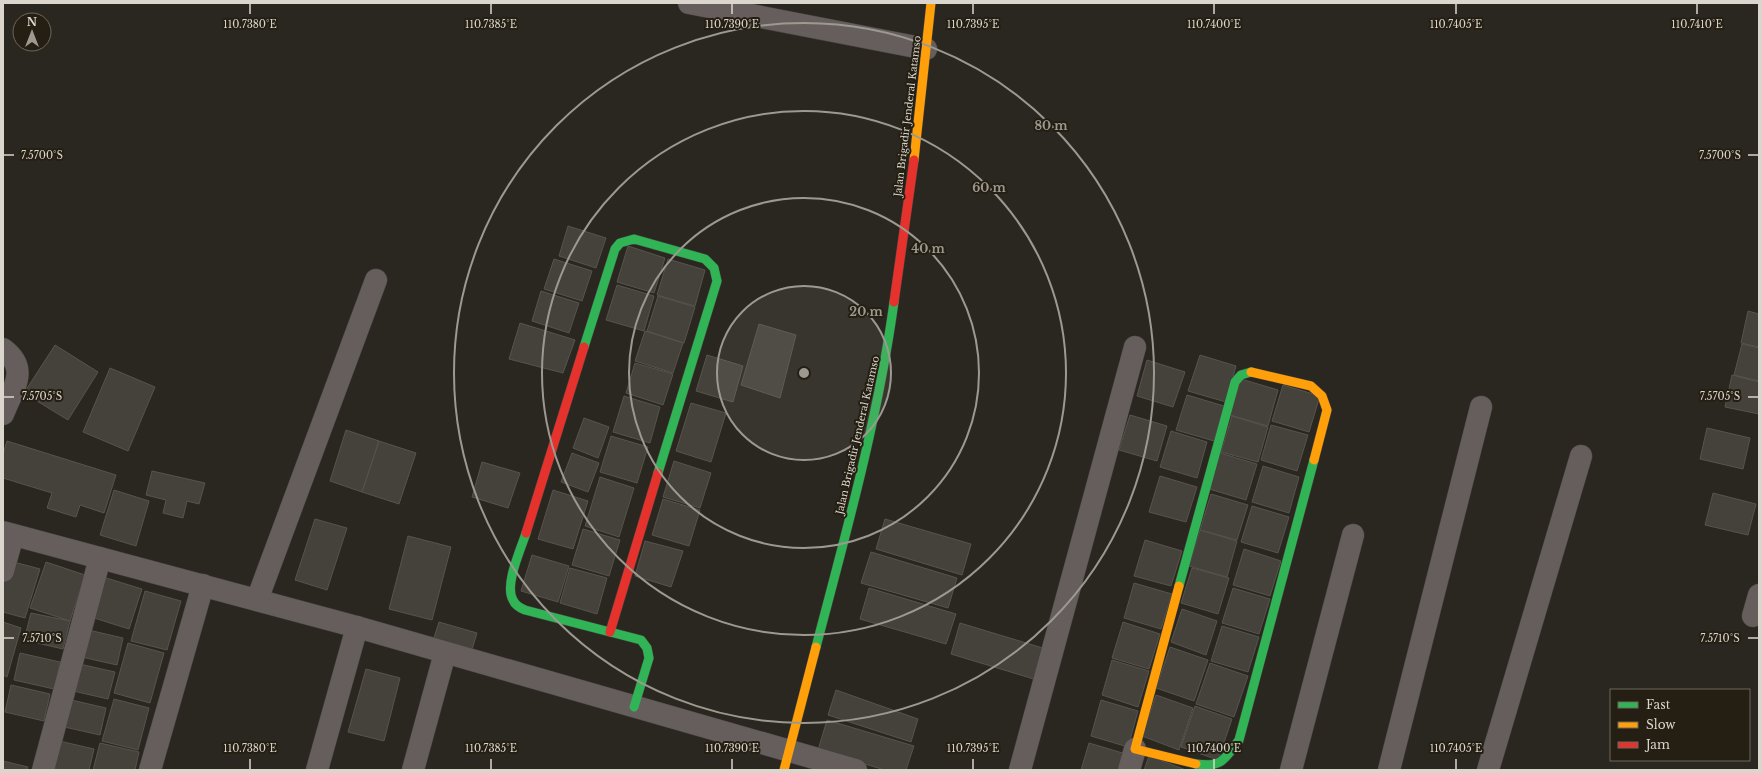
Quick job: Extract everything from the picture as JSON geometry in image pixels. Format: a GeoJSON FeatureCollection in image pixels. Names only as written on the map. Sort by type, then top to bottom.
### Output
{"type":"FeatureCollection","features":[{"type":"Feature","properties":{"kind":"street"},"geometry":{"type":"LineString","coordinates":[[689,3],[926,49]]}},
{"type":"Feature","properties":{"kind":"street","name":"Jalan Brigadir Jenderal Katamso"},"geometry":{"type":"LineString","coordinates":[[786,760],[864,464],[884,370],[900,267],[931,3]]}},
{"type":"Feature","properties":{"kind":"street"},"geometry":{"type":"LineString","coordinates":[[610,632],[717,281],[716,272],[712,265],[705,260],[634,239],[620,243],[615,249],[510,584],[512,601],[517,606],[525,610],[610,632],[641,640],[647,648],[649,658],[634,706]]}},
{"type":"Feature","properties":{"kind":"street"},"geometry":{"type":"LineString","coordinates":[[257,600],[376,280]]}},
{"type":"Feature","properties":{"kind":"street"},"geometry":{"type":"LineString","coordinates":[[1020,770],[1135,347]]}},
{"type":"Feature","properties":{"kind":"street"},"geometry":{"type":"LineString","coordinates":[[3,349],[11,355],[18,368],[18,378],[3,414]]}},
{"type":"Feature","properties":{"kind":"street"},"geometry":{"type":"LineString","coordinates":[[1129,770],[1235,382],[1241,376],[1251,372],[1311,386],[1319,391],[1326,401],[1327,410],[1239,740],[1228,756],[1218,764],[1205,766],[1135,749]]}},
{"type":"Feature","properties":{"kind":"street"},"geometry":{"type":"LineString","coordinates":[[1390,770],[1481,407]]}},
{"type":"Feature","properties":{"kind":"street"},"geometry":{"type":"LineString","coordinates":[[1488,770],[1582,456]]}},
{"type":"Feature","properties":{"kind":"street"},"geometry":{"type":"LineString","coordinates":[[3,571],[8,534],[357,627],[634,706],[786,760],[856,770]]}},
{"type":"Feature","properties":{"kind":"street"},"geometry":{"type":"LineString","coordinates":[[1291,770],[1353,535]]}},
{"type":"Feature","properties":{"kind":"street"},"geometry":{"type":"LineString","coordinates":[[43,770],[100,558]]}},
{"type":"Feature","properties":{"kind":"street"},"geometry":{"type":"LineString","coordinates":[[150,770],[203,585]]}},
{"type":"Feature","properties":{"kind":"street"},"geometry":{"type":"LineString","coordinates":[[1753,616],[1759,595]]}},
{"type":"Feature","properties":{"kind":"street"},"geometry":{"type":"LineString","coordinates":[[317,770],[357,627]]}},
{"type":"Feature","properties":{"kind":"street"},"geometry":{"type":"LineString","coordinates":[[413,770],[445,653]]}},
{"type":"Feature","properties":{"kind":"building"},"geometry":{"type":"Polygon","coordinates":[[[568,226],[606,238],[596,268],[559,256],[568,226]]]}},
{"type":"Feature","properties":{"kind":"building"},"geometry":{"type":"Polygon","coordinates":[[[628,246],[665,258],[654,293],[617,282],[628,246]]]}},
{"type":"Feature","properties":{"kind":"building"},"geometry":{"type":"Polygon","coordinates":[[[554,259],[592,271],[582,301],[544,289],[554,259]]]}},
{"type":"Feature","properties":{"kind":"building"},"geometry":{"type":"Polygon","coordinates":[[[668,259],[705,270],[695,306],[657,295],[668,259]]]}},
{"type":"Feature","properties":{"kind":"building"},"geometry":{"type":"Polygon","coordinates":[[[617,285],[654,296],[644,331],[606,320],[617,285]]]}},
{"type":"Feature","properties":{"kind":"building"},"geometry":{"type":"Polygon","coordinates":[[[541,291],[579,303],[569,333],[532,321],[541,291]]]}},
{"type":"Feature","properties":{"kind":"building"},"geometry":{"type":"Polygon","coordinates":[[[658,296],[695,307],[684,343],[647,331],[658,296]]]}},
{"type":"Feature","properties":{"kind":"building"},"geometry":{"type":"Polygon","coordinates":[[[1748,311],[1759,314],[1759,347],[1741,343],[1748,311]]]}},
{"type":"Feature","properties":{"kind":"building"},"geometry":{"type":"Polygon","coordinates":[[[520,323],[575,340],[563,373],[509,359],[520,323]]]}},
{"type":"Feature","properties":{"kind":"building"},"geometry":{"type":"Polygon","coordinates":[[[759,324],[796,335],[780,398],[741,385],[759,324]]]}},
{"type":"Feature","properties":{"kind":"building"},"geometry":{"type":"Polygon","coordinates":[[[645,331],[683,343],[673,373],[635,361],[645,331]]]}},
{"type":"Feature","properties":{"kind":"building"},"geometry":{"type":"Polygon","coordinates":[[[1742,344],[1759,348],[1759,381],[1734,375],[1742,344]]]}},
{"type":"Feature","properties":{"kind":"building"},"geometry":{"type":"Polygon","coordinates":[[[55,345],[98,372],[68,420],[24,393],[55,345]]]}},
{"type":"Feature","properties":{"kind":"building"},"geometry":{"type":"Polygon","coordinates":[[[707,355],[743,366],[733,402],[696,391],[707,355]]]}},
{"type":"Feature","properties":{"kind":"building"},"geometry":{"type":"Polygon","coordinates":[[[1200,355],[1236,366],[1226,402],[1188,391],[1200,355]]]}},
{"type":"Feature","properties":{"kind":"building"},"geometry":{"type":"Polygon","coordinates":[[[1147,360],[1185,372],[1173,407],[1137,396],[1147,360]]]}},
{"type":"Feature","properties":{"kind":"building"},"geometry":{"type":"Polygon","coordinates":[[[635,363],[673,374],[663,405],[626,393],[635,363]]]}},
{"type":"Feature","properties":{"kind":"building"},"geometry":{"type":"Polygon","coordinates":[[[110,368],[155,387],[128,451],[83,432],[110,368]]]}},
{"type":"Feature","properties":{"kind":"building"},"geometry":{"type":"Polygon","coordinates":[[[1732,375],[1759,382],[1759,414],[1725,407],[1732,375]]]}},
{"type":"Feature","properties":{"kind":"building"},"geometry":{"type":"Polygon","coordinates":[[[1241,379],[1278,390],[1268,426],[1230,415],[1241,379]]]}},
{"type":"Feature","properties":{"kind":"building"},"geometry":{"type":"Polygon","coordinates":[[[1283,385],[1320,396],[1309,432],[1272,421],[1283,385]]]}},
{"type":"Feature","properties":{"kind":"building"},"geometry":{"type":"Polygon","coordinates":[[[1187,395],[1224,406],[1214,441],[1176,430],[1187,395]]]}},
{"type":"Feature","properties":{"kind":"building"},"geometry":{"type":"Polygon","coordinates":[[[624,396],[660,407],[650,443],[613,432],[624,396]]]}},
{"type":"Feature","properties":{"kind":"building"},"geometry":{"type":"Polygon","coordinates":[[[691,403],[726,413],[711,462],[676,451],[691,403]]]}},
{"type":"Feature","properties":{"kind":"building"},"geometry":{"type":"Polygon","coordinates":[[[1130,415],[1167,426],[1157,461],[1119,450],[1130,415]]]}},
{"type":"Feature","properties":{"kind":"building"},"geometry":{"type":"Polygon","coordinates":[[[1232,416],[1268,427],[1258,462],[1221,452],[1232,416]]]}},
{"type":"Feature","properties":{"kind":"building"},"geometry":{"type":"Polygon","coordinates":[[[584,418],[609,427],[598,458],[573,448],[584,418]]]}},
{"type":"Feature","properties":{"kind":"building"},"geometry":{"type":"Polygon","coordinates":[[[1271,425],[1308,435],[1297,471],[1261,460],[1271,425]]]}},
{"type":"Feature","properties":{"kind":"building"},"geometry":{"type":"Polygon","coordinates":[[[1707,428],[1750,438],[1743,469],[1700,459],[1707,428]]]}},
{"type":"Feature","properties":{"kind":"building"},"geometry":{"type":"Polygon","coordinates":[[[346,430],[379,441],[362,492],[330,481],[346,430]]]}},
{"type":"Feature","properties":{"kind":"building"},"geometry":{"type":"Polygon","coordinates":[[[1171,431],[1207,442],[1197,478],[1160,467],[1171,431]]]}},
{"type":"Feature","properties":{"kind":"building"},"geometry":{"type":"Polygon","coordinates":[[[611,436],[648,447],[637,483],[600,472],[611,436]]]}},
{"type":"Feature","properties":{"kind":"building"},"geometry":{"type":"Polygon","coordinates":[[[7,441],[116,475],[104,513],[80,505],[76,517],[47,508],[52,493],[3,478],[3,454],[7,441]]]}},
{"type":"Feature","properties":{"kind":"building"},"geometry":{"type":"Polygon","coordinates":[[[379,441],[416,453],[399,504],[362,492],[379,441]]]}},
{"type":"Feature","properties":{"kind":"building"},"geometry":{"type":"Polygon","coordinates":[[[572,453],[599,463],[588,492],[561,482],[572,453]]]}},
{"type":"Feature","properties":{"kind":"building"},"geometry":{"type":"Polygon","coordinates":[[[1220,453],[1257,464],[1246,500],[1209,489],[1220,453]]]}},
{"type":"Feature","properties":{"kind":"building"},"geometry":{"type":"Polygon","coordinates":[[[674,461],[711,473],[700,508],[663,497],[674,461]]]}},
{"type":"Feature","properties":{"kind":"building"},"geometry":{"type":"Polygon","coordinates":[[[482,462],[520,473],[508,508],[472,497],[482,462]]]}},
{"type":"Feature","properties":{"kind":"building"},"geometry":{"type":"Polygon","coordinates":[[[1263,466],[1299,477],[1289,513],[1252,502],[1263,466]]]}},
{"type":"Feature","properties":{"kind":"building"},"geometry":{"type":"Polygon","coordinates":[[[152,471],[205,483],[199,504],[187,501],[183,518],[163,513],[166,500],[146,495],[152,471]]]}},
{"type":"Feature","properties":{"kind":"building"},"geometry":{"type":"Polygon","coordinates":[[[1160,476],[1197,487],[1186,522],[1149,512],[1160,476]]]}},
{"type":"Feature","properties":{"kind":"building"},"geometry":{"type":"Polygon","coordinates":[[[600,477],[634,488],[619,537],[585,526],[600,477]]]}},
{"type":"Feature","properties":{"kind":"building"},"geometry":{"type":"Polygon","coordinates":[[[114,490],[149,501],[136,546],[100,535],[114,490]]]}},
{"type":"Feature","properties":{"kind":"building"},"geometry":{"type":"Polygon","coordinates":[[[553,490],[588,501],[573,549],[538,539],[553,490]]]}},
{"type":"Feature","properties":{"kind":"building"},"geometry":{"type":"Polygon","coordinates":[[[1713,493],[1756,504],[1748,535],[1705,525],[1713,493]]]}},
{"type":"Feature","properties":{"kind":"building"},"geometry":{"type":"Polygon","coordinates":[[[1211,494],[1248,505],[1237,540],[1200,530],[1211,494]]]}},
{"type":"Feature","properties":{"kind":"building"},"geometry":{"type":"Polygon","coordinates":[[[663,499],[700,510],[689,546],[652,535],[663,499]]]}},
{"type":"Feature","properties":{"kind":"building"},"geometry":{"type":"Polygon","coordinates":[[[1252,506],[1289,517],[1278,553],[1241,542],[1252,506]]]}},
{"type":"Feature","properties":{"kind":"building"},"geometry":{"type":"Polygon","coordinates":[[[315,519],[347,528],[327,590],[295,580],[315,519]]]}},
{"type":"Feature","properties":{"kind":"building"},"geometry":{"type":"Polygon","coordinates":[[[885,519],[971,544],[962,575],[876,549],[885,519]]]}},
{"type":"Feature","properties":{"kind":"building"},"geometry":{"type":"Polygon","coordinates":[[[583,529],[620,540],[609,576],[572,565],[583,529]]]}},
{"type":"Feature","properties":{"kind":"building"},"geometry":{"type":"Polygon","coordinates":[[[1200,530],[1237,541],[1227,577],[1189,566],[1200,530]]]}},
{"type":"Feature","properties":{"kind":"building"},"geometry":{"type":"Polygon","coordinates":[[[408,536],[451,547],[432,620],[389,609],[408,536]]]}},
{"type":"Feature","properties":{"kind":"building"},"geometry":{"type":"Polygon","coordinates":[[[1145,540],[1182,551],[1171,586],[1134,576],[1145,540]]]}},
{"type":"Feature","properties":{"kind":"building"},"geometry":{"type":"Polygon","coordinates":[[[645,541],[683,551],[671,587],[635,576],[645,541]]]}},
{"type":"Feature","properties":{"kind":"building"},"geometry":{"type":"Polygon","coordinates":[[[1244,549],[1281,561],[1270,596],[1233,585],[1244,549]]]}},
{"type":"Feature","properties":{"kind":"building"},"geometry":{"type":"Polygon","coordinates":[[[871,552],[957,578],[948,608],[861,583],[871,552]]]}},
{"type":"Feature","properties":{"kind":"building"},"geometry":{"type":"Polygon","coordinates":[[[532,555],[569,566],[558,602],[521,591],[532,555]]]}},
{"type":"Feature","properties":{"kind":"building"},"geometry":{"type":"Polygon","coordinates":[[[10,561],[40,569],[25,618],[3,612],[3,584],[10,561]]]}},
{"type":"Feature","properties":{"kind":"building"},"geometry":{"type":"Polygon","coordinates":[[[46,562],[85,575],[70,621],[30,608],[46,562]]]}},
{"type":"Feature","properties":{"kind":"building"},"geometry":{"type":"Polygon","coordinates":[[[570,568],[607,578],[597,614],[560,603],[570,568]]]}},
{"type":"Feature","properties":{"kind":"building"},"geometry":{"type":"Polygon","coordinates":[[[1192,568],[1229,578],[1218,614],[1181,603],[1192,568]]]}},
{"type":"Feature","properties":{"kind":"building"},"geometry":{"type":"Polygon","coordinates":[[[103,577],[142,589],[129,629],[91,617],[103,577]]]}},
{"type":"Feature","properties":{"kind":"building"},"geometry":{"type":"Polygon","coordinates":[[[1134,583],[1172,594],[1161,629],[1124,618],[1134,583]]]}},
{"type":"Feature","properties":{"kind":"building"},"geometry":{"type":"Polygon","coordinates":[[[869,588],[956,614],[946,644],[860,619],[869,588]]]}},
{"type":"Feature","properties":{"kind":"building"},"geometry":{"type":"Polygon","coordinates":[[[1233,588],[1270,599],[1259,634],[1222,623],[1233,588]]]}},
{"type":"Feature","properties":{"kind":"building"},"geometry":{"type":"Polygon","coordinates":[[[145,591],[181,601],[167,650],[131,641],[145,591]]]}},
{"type":"Feature","properties":{"kind":"building"},"geometry":{"type":"Polygon","coordinates":[[[1182,609],[1217,621],[1206,655],[1171,642],[1182,609]]]}},
{"type":"Feature","properties":{"kind":"building"},"geometry":{"type":"Polygon","coordinates":[[[31,613],[70,621],[63,649],[24,640],[31,613]]]}},
{"type":"Feature","properties":{"kind":"building"},"geometry":{"type":"Polygon","coordinates":[[[3,622],[21,628],[7,677],[3,675],[3,622]]]}},
{"type":"Feature","properties":{"kind":"building"},"geometry":{"type":"Polygon","coordinates":[[[439,622],[477,633],[470,656],[432,644],[439,622]]]}},
{"type":"Feature","properties":{"kind":"building"},"geometry":{"type":"Polygon","coordinates":[[[1123,622],[1160,634],[1149,669],[1112,658],[1123,622]]]}},
{"type":"Feature","properties":{"kind":"building"},"geometry":{"type":"Polygon","coordinates":[[[960,623],[1046,649],[1037,680],[951,654],[960,623]]]}},
{"type":"Feature","properties":{"kind":"building"},"geometry":{"type":"Polygon","coordinates":[[[1222,626],[1259,637],[1248,672],[1211,661],[1222,626]]]}},
{"type":"Feature","properties":{"kind":"building"},"geometry":{"type":"Polygon","coordinates":[[[84,629],[123,638],[117,665],[77,656],[84,629]]]}},
{"type":"Feature","properties":{"kind":"building"},"geometry":{"type":"Polygon","coordinates":[[[128,643],[164,653],[150,703],[114,693],[128,643]]]}},
{"type":"Feature","properties":{"kind":"building"},"geometry":{"type":"Polygon","coordinates":[[[1170,647],[1208,660],[1194,701],[1156,688],[1170,647]]]}},
{"type":"Feature","properties":{"kind":"building"},"geometry":{"type":"Polygon","coordinates":[[[20,653],[60,662],[54,689],[14,680],[20,653]]]}},
{"type":"Feature","properties":{"kind":"building"},"geometry":{"type":"Polygon","coordinates":[[[1112,660],[1149,671],[1138,707],[1102,695],[1112,660]]]}},
{"type":"Feature","properties":{"kind":"building"},"geometry":{"type":"Polygon","coordinates":[[[75,663],[115,672],[108,699],[69,690],[75,663]]]}},
{"type":"Feature","properties":{"kind":"building"},"geometry":{"type":"Polygon","coordinates":[[[1210,663],[1248,676],[1234,717],[1196,704],[1210,663]]]}},
{"type":"Feature","properties":{"kind":"building"},"geometry":{"type":"Polygon","coordinates":[[[366,669],[400,678],[384,741],[348,732],[366,669]]]}},
{"type":"Feature","properties":{"kind":"building"},"geometry":{"type":"Polygon","coordinates":[[[11,685],[50,694],[44,721],[5,712],[11,685]]]}},
{"type":"Feature","properties":{"kind":"building"},"geometry":{"type":"Polygon","coordinates":[[[836,690],[918,719],[911,742],[828,715],[836,690]]]}},
{"type":"Feature","properties":{"kind":"building"},"geometry":{"type":"Polygon","coordinates":[[[1156,695],[1193,708],[1179,750],[1142,736],[1156,695]]]}},
{"type":"Feature","properties":{"kind":"building"},"geometry":{"type":"Polygon","coordinates":[[[67,699],[106,708],[100,735],[60,726],[67,699]]]}},
{"type":"Feature","properties":{"kind":"building"},"geometry":{"type":"Polygon","coordinates":[[[114,699],[149,708],[138,750],[102,741],[114,699]]]}},
{"type":"Feature","properties":{"kind":"building"},"geometry":{"type":"Polygon","coordinates":[[[1101,700],[1138,711],[1128,747],[1091,736],[1101,700]]]}},
{"type":"Feature","properties":{"kind":"building"},"geometry":{"type":"Polygon","coordinates":[[[1195,706],[1232,719],[1218,760],[1181,747],[1195,706]]]}},
{"type":"Feature","properties":{"kind":"building"},"geometry":{"type":"Polygon","coordinates":[[[827,720],[914,746],[906,770],[885,770],[818,750],[827,720]]]}},
{"type":"Feature","properties":{"kind":"building"},"geometry":{"type":"Polygon","coordinates":[[[55,740],[94,749],[89,770],[60,770],[48,767],[55,740]]]}},
{"type":"Feature","properties":{"kind":"building"},"geometry":{"type":"Polygon","coordinates":[[[100,743],[139,752],[135,770],[93,770],[100,743]]]}},
{"type":"Feature","properties":{"kind":"building"},"geometry":{"type":"Polygon","coordinates":[[[1089,743],[1126,754],[1121,770],[1081,770],[1089,743]]]}},
{"type":"Feature","properties":{"kind":"building"},"geometry":{"type":"Polygon","coordinates":[[[1149,756],[1186,770],[1144,770],[1149,756]]]}},
{"type":"Feature","properties":{"kind":"building"},"geometry":{"type":"Polygon","coordinates":[[[3,761],[28,767],[27,770],[3,770],[3,761]]]}},
{"type":"Feature","properties":{"kind":"traffic: fast"},"geometry":{"type":"LineString","coordinates":[[584,347],[615,249],[620,243],[634,239],[705,259],[714,268],[717,281],[658,473]]}},
{"type":"Feature","properties":{"kind":"traffic: fast"},"geometry":{"type":"LineString","coordinates":[[816,647],[850,519],[870,433],[894,302]]}},
{"type":"Feature","properties":{"kind":"traffic: fast"},"geometry":{"type":"LineString","coordinates":[[1179,586],[1235,382],[1241,375],[1251,372]]}},
{"type":"Feature","properties":{"kind":"traffic: fast"},"geometry":{"type":"LineString","coordinates":[[1196,764],[1212,765],[1222,761],[1239,740],[1314,460]]}},
{"type":"Feature","properties":{"kind":"traffic: fast"},"geometry":{"type":"LineString","coordinates":[[526,533],[512,576],[511,593],[514,602],[525,610],[641,640],[647,648],[649,658],[634,707]]}},
{"type":"Feature","properties":{"kind":"traffic: slow"},"geometry":{"type":"LineString","coordinates":[[914,160],[931,3]]}},
{"type":"Feature","properties":{"kind":"traffic: slow"},"geometry":{"type":"LineString","coordinates":[[1251,372],[1311,386],[1322,396],[1327,410],[1314,460]]}},
{"type":"Feature","properties":{"kind":"traffic: slow"},"geometry":{"type":"LineString","coordinates":[[1179,586],[1135,749],[1196,764]]}},
{"type":"Feature","properties":{"kind":"traffic: slow"},"geometry":{"type":"LineString","coordinates":[[784,770],[816,647]]}},
{"type":"Feature","properties":{"kind":"traffic: jam"},"geometry":{"type":"LineString","coordinates":[[894,302],[914,160]]}},
{"type":"Feature","properties":{"kind":"traffic: jam"},"geometry":{"type":"LineString","coordinates":[[526,533],[584,347]]}},
{"type":"Feature","properties":{"kind":"traffic: jam"},"geometry":{"type":"LineString","coordinates":[[610,632],[658,473]]}}]}
